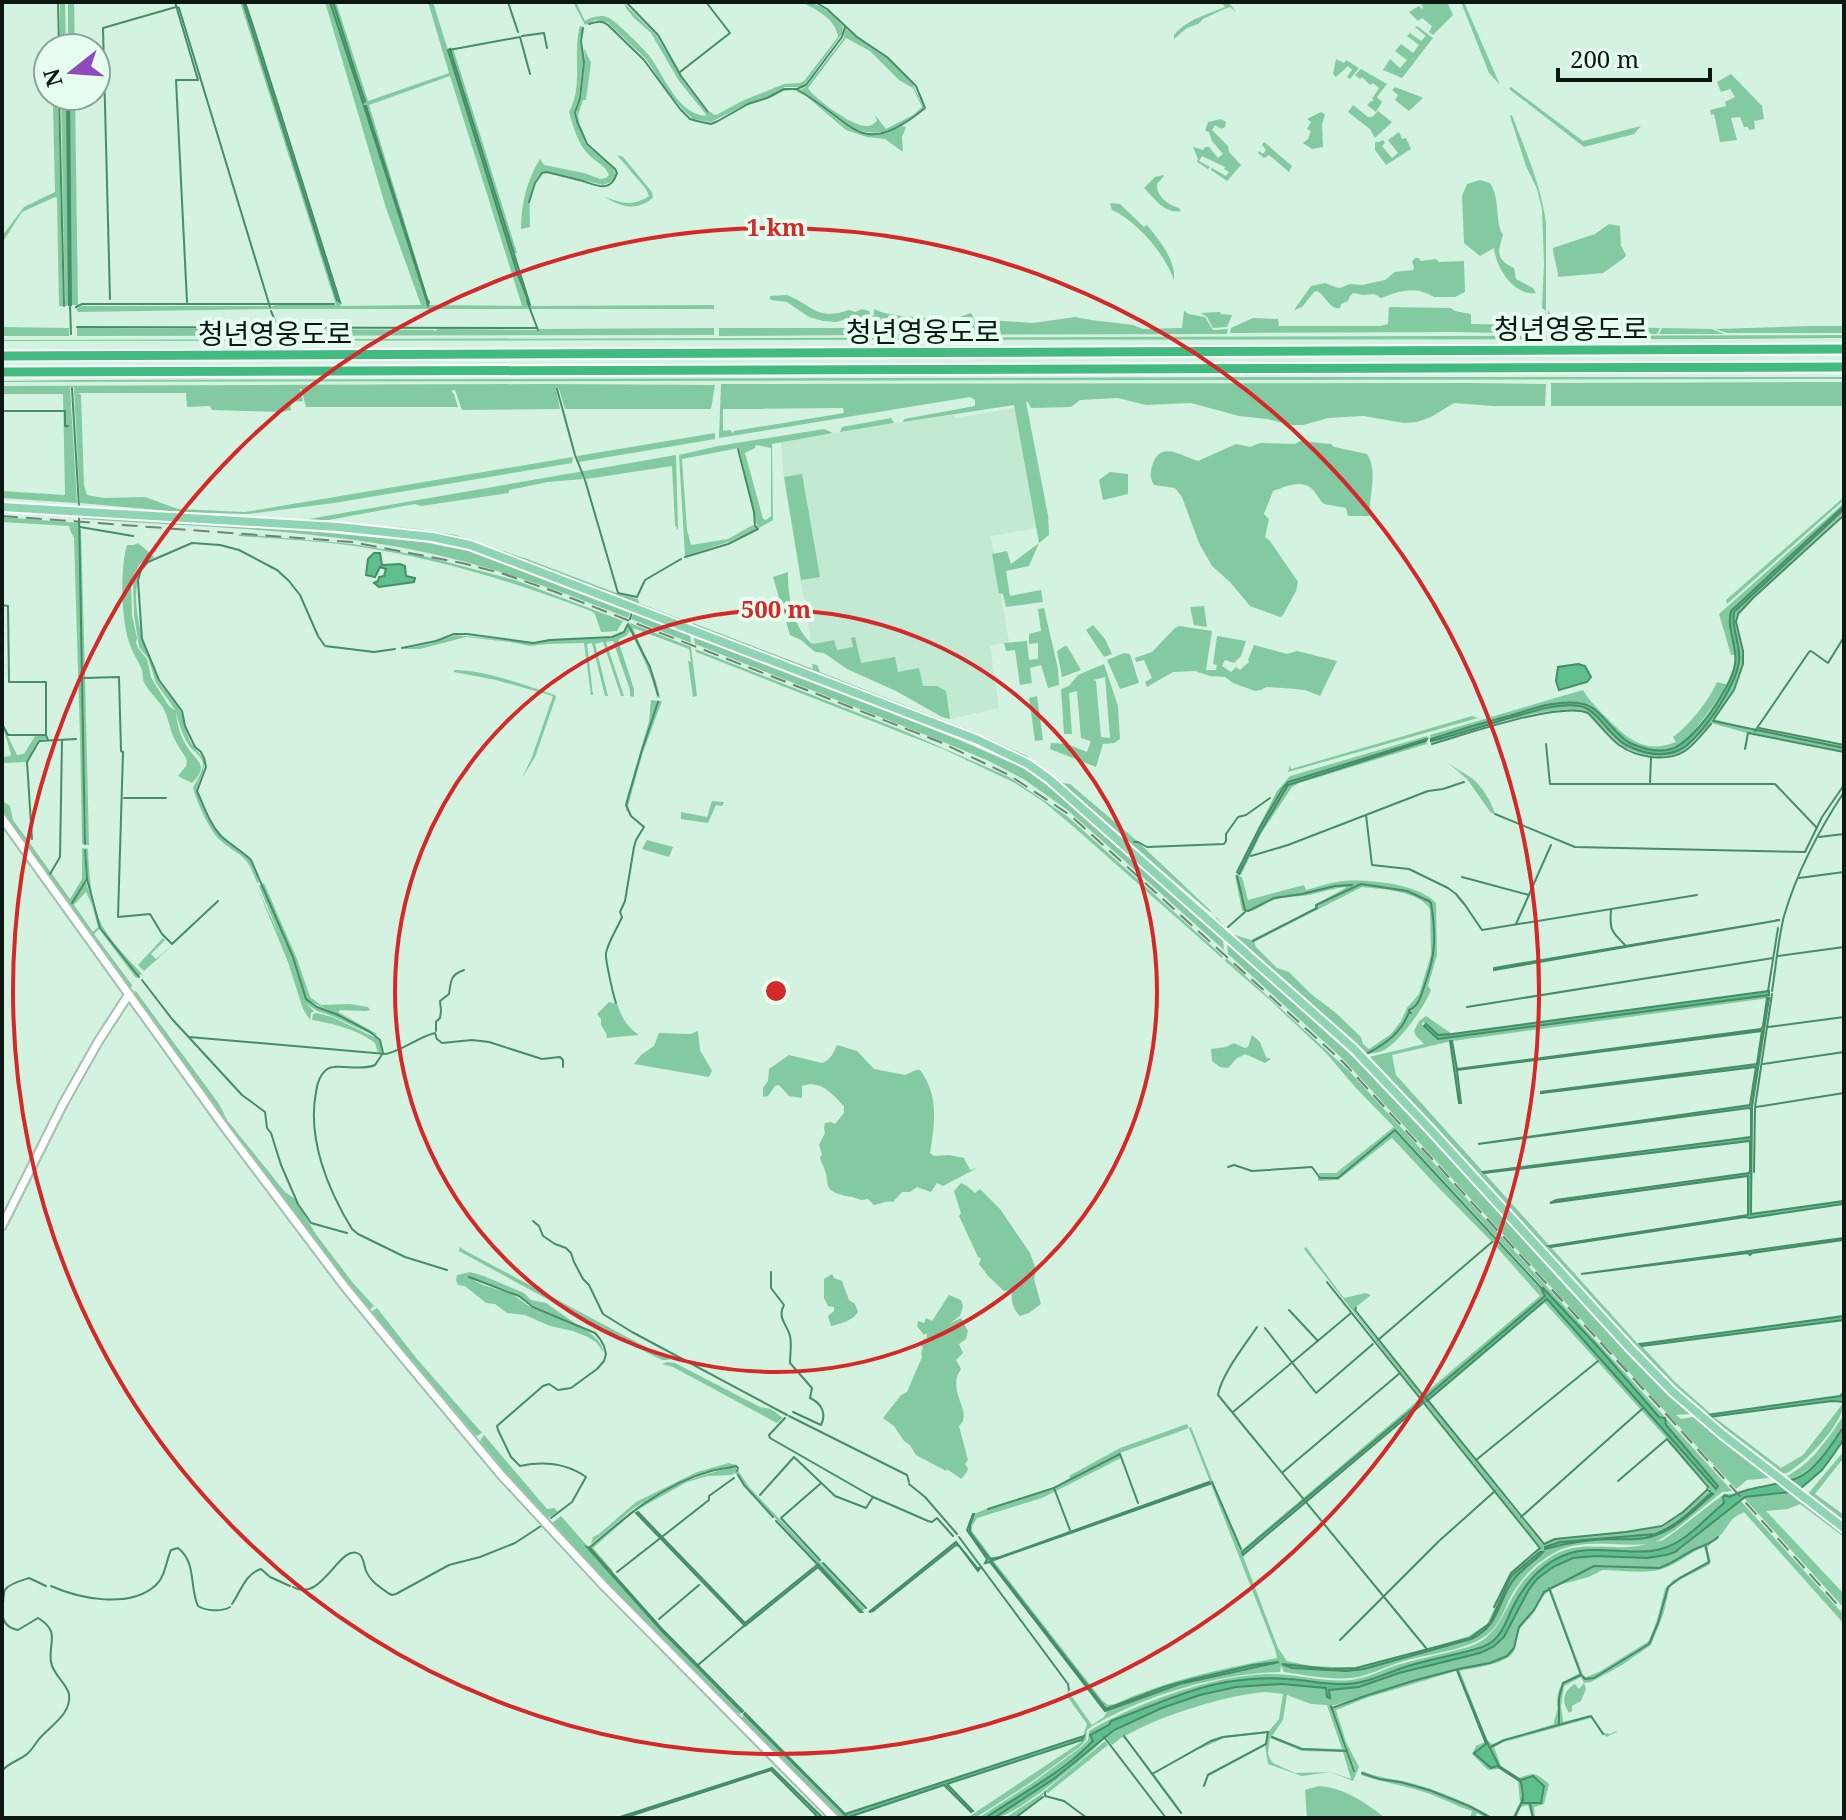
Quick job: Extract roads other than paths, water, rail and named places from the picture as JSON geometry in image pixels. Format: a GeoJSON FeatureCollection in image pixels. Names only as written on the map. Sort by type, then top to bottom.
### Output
{"type":"FeatureCollection","features":[{"type":"Feature","properties":{"kind":"highway","name":"청년영웅도로"},"geometry":{"type":"LineString","coordinates":[[2,356],[1844,349]]}},
{"type":"Feature","properties":{"kind":"highway","name":"청년영웅도로"},"geometry":{"type":"LineString","coordinates":[[2,372],[1844,367]]}},
{"type":"Feature","properties":{"kind":"main road"},"geometry":{"type":"LineString","coordinates":[[2,507],[338,527],[451,540],[978,740],[1028,764],[1049,779],[1353,1048],[1656,1374],[1701,1417],[1844,1528]]}},
{"type":"Feature","properties":{"kind":"main road"},"geometry":{"type":"LineString","coordinates":[[2,818],[225,1128],[345,1287],[502,1476],[624,1607],[834,1818]]}},
{"type":"Feature","properties":{"kind":"main road"},"geometry":{"type":"LineString","coordinates":[[2,1226],[63,1104],[129,994]]}},
{"type":"Feature","properties":{"kind":"waterway"},"geometry":{"type":"LineString","coordinates":[[58,2],[59,32]]}},
{"type":"Feature","properties":{"kind":"waterway"},"geometry":{"type":"LineString","coordinates":[[175,2],[198,80],[176,80],[187,302]]}},
{"type":"Feature","properties":{"kind":"waterway"},"geometry":{"type":"LineString","coordinates":[[508,2],[518,32]]}},
{"type":"Feature","properties":{"kind":"waterway"},"geometry":{"type":"LineString","coordinates":[[626,2],[658,35],[681,76],[708,112]]}},
{"type":"Feature","properties":{"kind":"waterway"},"geometry":{"type":"LineString","coordinates":[[680,72],[730,33],[706,2]]}},
{"type":"Feature","properties":{"kind":"waterway"},"geometry":{"type":"LineString","coordinates":[[798,90],[845,124],[871,134],[903,124],[925,108],[916,86],[887,57],[815,2]]}},
{"type":"Feature","properties":{"kind":"waterway"},"geometry":{"type":"LineString","coordinates":[[110,299],[103,28],[176,7],[179,8],[270,307]]}},
{"type":"Feature","properties":{"kind":"waterway"},"geometry":{"type":"LineString","coordinates":[[589,24],[601,22],[608,25],[644,60],[690,119],[711,124],[784,89],[806,85],[842,37],[845,27]]}},
{"type":"Feature","properties":{"kind":"waterway"},"geometry":{"type":"LineString","coordinates":[[529,202],[542,173],[601,186],[610,184],[617,173],[587,144],[577,121],[575,112],[580,98],[584,62],[583,28]]}},
{"type":"Feature","properties":{"kind":"waterway"},"geometry":{"type":"LineString","coordinates":[[522,36],[544,33],[547,48]]}},
{"type":"Feature","properties":{"kind":"waterway"},"geometry":{"type":"LineString","coordinates":[[449,50],[520,37],[530,74]]}},
{"type":"Feature","properties":{"kind":"waterway"},"geometry":{"type":"LineString","coordinates":[[59,112],[64,306]]}},
{"type":"Feature","properties":{"kind":"waterway"},"geometry":{"type":"LineString","coordinates":[[527,301],[538,330]]}},
{"type":"Feature","properties":{"kind":"waterway"},"geometry":{"type":"LineString","coordinates":[[70,304],[71,334]]}},
{"type":"Feature","properties":{"kind":"waterway"},"geometry":{"type":"LineString","coordinates":[[76,307],[82,304],[334,304]]}},
{"type":"Feature","properties":{"kind":"waterway"},"geometry":{"type":"LineString","coordinates":[[271,311],[278,328]]}},
{"type":"Feature","properties":{"kind":"waterway"},"geometry":{"type":"LineString","coordinates":[[77,327],[537,328]]}},
{"type":"Feature","properties":{"kind":"waterway"},"geometry":{"type":"LineString","coordinates":[[72,388],[79,507]]}},
{"type":"Feature","properties":{"kind":"waterway"},"geometry":{"type":"LineString","coordinates":[[557,389],[618,593],[637,597],[645,580],[681,559]]}},
{"type":"Feature","properties":{"kind":"waterway"},"geometry":{"type":"LineString","coordinates":[[2,411],[65,411],[65,426],[68,426]]}},
{"type":"Feature","properties":{"kind":"waterway"},"geometry":{"type":"LineString","coordinates":[[685,557],[728,544],[758,529],[738,449]]}},
{"type":"Feature","properties":{"kind":"waterway"},"geometry":{"type":"LineString","coordinates":[[79,513],[85,844]]}},
{"type":"Feature","properties":{"kind":"waterway"},"geometry":{"type":"LineString","coordinates":[[1714,719],[1734,690],[1743,664],[1736,622],[1738,614],[1844,515]]}},
{"type":"Feature","properties":{"kind":"waterway"},"geometry":{"type":"LineString","coordinates":[[80,527],[133,536]]}},
{"type":"Feature","properties":{"kind":"waterway"},"geometry":{"type":"LineString","coordinates":[[395,649],[374,652],[325,646],[300,595],[289,581],[277,570],[239,550],[192,543],[148,562],[138,580],[142,639],[159,680],[182,711],[185,726],[204,758],[206,767],[197,791],[210,820],[221,836],[251,860],[293,957],[306,999],[380,1040],[383,1053],[375,1065],[330,1068],[322,1074],[317,1086],[314,1128],[322,1164],[335,1198],[358,1234],[405,1257],[447,1270]]}},
{"type":"Feature","properties":{"kind":"waterway"},"geometry":{"type":"LineString","coordinates":[[2,605],[8,606],[9,682],[46,682],[48,740]]}},
{"type":"Feature","properties":{"kind":"waterway"},"geometry":{"type":"LineString","coordinates":[[630,619],[632,612]]}},
{"type":"Feature","properties":{"kind":"waterway"},"geometry":{"type":"LineString","coordinates":[[402,648],[454,634],[533,643],[612,637],[624,632],[628,624]]}},
{"type":"Feature","properties":{"kind":"waterway"},"geometry":{"type":"LineString","coordinates":[[629,626],[650,667],[658,695]]}},
{"type":"Feature","properties":{"kind":"waterway"},"geometry":{"type":"LineString","coordinates":[[1755,731],[1809,652],[1828,663],[1844,637]]}},
{"type":"Feature","properties":{"kind":"waterway"},"geometry":{"type":"LineString","coordinates":[[84,678],[119,677],[123,752],[118,917],[150,914],[172,944],[218,901]]}},
{"type":"Feature","properties":{"kind":"waterway"},"geometry":{"type":"LineString","coordinates":[[616,1003],[606,953],[622,917],[620,912],[625,901],[634,847],[644,827],[631,816],[626,805],[658,702]]}},
{"type":"Feature","properties":{"kind":"waterway"},"geometry":{"type":"LineString","coordinates":[[1432,744],[1535,715],[1575,711],[1588,713],[1626,749],[1660,758],[1685,751],[1711,724]]}},
{"type":"Feature","properties":{"kind":"waterway"},"geometry":{"type":"LineString","coordinates":[[1713,721],[1844,748]]}},
{"type":"Feature","properties":{"kind":"waterway"},"geometry":{"type":"LineString","coordinates":[[2,724],[8,735],[45,735]]}},
{"type":"Feature","properties":{"kind":"waterway"},"geometry":{"type":"LineString","coordinates":[[1759,728],[1844,745]]}},
{"type":"Feature","properties":{"kind":"waterway"},"geometry":{"type":"LineString","coordinates":[[1745,749],[1748,733],[1844,752]]}},
{"type":"Feature","properties":{"kind":"waterway"},"geometry":{"type":"LineString","coordinates":[[32,839],[27,762],[39,741],[76,739]]}},
{"type":"Feature","properties":{"kind":"waterway"},"geometry":{"type":"LineString","coordinates":[[50,874],[60,857],[62,741]]}},
{"type":"Feature","properties":{"kind":"waterway"},"geometry":{"type":"LineString","coordinates":[[1546,744],[1550,784],[1775,784],[1817,828]]}},
{"type":"Feature","properties":{"kind":"waterway"},"geometry":{"type":"LineString","coordinates":[[1650,783],[1651,758]]}},
{"type":"Feature","properties":{"kind":"waterway"},"geometry":{"type":"LineString","coordinates":[[1251,856],[1288,845],[1428,791],[1464,782]]}},
{"type":"Feature","properties":{"kind":"waterway"},"geometry":{"type":"LineString","coordinates":[[1495,814],[1575,847],[1805,852],[1822,817],[1844,785]]}},
{"type":"Feature","properties":{"kind":"waterway"},"geometry":{"type":"LineString","coordinates":[[1772,991],[1780,934],[1795,883],[1844,792]]}},
{"type":"Feature","properties":{"kind":"waterway"},"geometry":{"type":"LineString","coordinates":[[124,798],[166,798]]}},
{"type":"Feature","properties":{"kind":"waterway"},"geometry":{"type":"LineString","coordinates":[[1134,842],[1147,847],[1224,844],[1226,834],[1238,817],[1270,798]]}},
{"type":"Feature","properties":{"kind":"waterway"},"geometry":{"type":"LineString","coordinates":[[1366,815],[1372,865],[1409,869],[1448,888],[1465,905],[1482,930],[1697,895]]}},
{"type":"Feature","properties":{"kind":"waterway"},"geometry":{"type":"LineString","coordinates":[[1819,837],[1844,834]]}},
{"type":"Feature","properties":{"kind":"waterway"},"geometry":{"type":"LineString","coordinates":[[1516,924],[1551,845]]}},
{"type":"Feature","properties":{"kind":"waterway"},"geometry":{"type":"LineString","coordinates":[[72,903],[87,879],[85,850]]}},
{"type":"Feature","properties":{"kind":"waterway"},"geometry":{"type":"LineString","coordinates":[[1799,878],[1844,872]]}},
{"type":"Feature","properties":{"kind":"waterway"},"geometry":{"type":"LineString","coordinates":[[1237,876],[1245,910],[1248,911],[1274,898],[1352,885]]}},
{"type":"Feature","properties":{"kind":"waterway"},"geometry":{"type":"LineString","coordinates":[[1462,877],[1529,895]]}},
{"type":"Feature","properties":{"kind":"waterway"},"geometry":{"type":"LineString","coordinates":[[87,879],[100,928],[139,977]]}},
{"type":"Feature","properties":{"kind":"waterway"},"geometry":{"type":"LineString","coordinates":[[1253,941],[1317,908],[1316,905],[1361,884],[1407,891],[1429,901],[1434,925],[1433,953],[1421,996],[1409,1012]]}},
{"type":"Feature","properties":{"kind":"waterway"},"geometry":{"type":"LineString","coordinates":[[1611,910],[1612,930],[1626,946]]}},
{"type":"Feature","properties":{"kind":"waterway"},"geometry":{"type":"LineString","coordinates":[[1228,927],[1245,912]]}},
{"type":"Feature","properties":{"kind":"waterway"},"geometry":{"type":"LineString","coordinates":[[1768,991],[1778,928]]}},
{"type":"Feature","properties":{"kind":"waterway"},"geometry":{"type":"LineString","coordinates":[[1778,956],[1844,947]]}},
{"type":"Feature","properties":{"kind":"waterway"},"geometry":{"type":"LineString","coordinates":[[1467,1007],[1773,958]]}},
{"type":"Feature","properties":{"kind":"waterway"},"geometry":{"type":"LineString","coordinates":[[436,1031],[440,1001],[449,994],[454,976],[464,970]]}},
{"type":"Feature","properties":{"kind":"waterway"},"geometry":{"type":"LineString","coordinates":[[142,980],[172,1019],[242,1095],[265,1112],[267,1128],[281,1165],[298,1204],[311,1223],[347,1233]]}},
{"type":"Feature","properties":{"kind":"waterway"},"geometry":{"type":"LineString","coordinates":[[1754,1172],[1755,1107],[1772,994]]}},
{"type":"Feature","properties":{"kind":"waterway"},"geometry":{"type":"LineString","coordinates":[[1368,1053],[1393,1037],[1411,1013]]}},
{"type":"Feature","properties":{"kind":"waterway"},"geometry":{"type":"LineString","coordinates":[[1768,1027],[1844,1017]]}},
{"type":"Feature","properties":{"kind":"waterway"},"geometry":{"type":"LineString","coordinates":[[189,1037],[386,1054],[435,1033],[442,1043],[489,1042],[542,1059],[560,1057],[563,1067]]}},
{"type":"Feature","properties":{"kind":"waterway"},"geometry":{"type":"LineString","coordinates":[[1763,1064],[1844,1052]]}},
{"type":"Feature","properties":{"kind":"waterway"},"geometry":{"type":"LineString","coordinates":[[1756,1107],[1844,1093]]}},
{"type":"Feature","properties":{"kind":"waterway"},"geometry":{"type":"LineString","coordinates":[[1228,1167],[1234,1165],[1252,1171],[1312,1167],[1320,1178],[1338,1178],[1395,1130],[1544,1291]]}},
{"type":"Feature","properties":{"kind":"waterway"},"geometry":{"type":"LineString","coordinates":[[533,1221],[543,1236],[571,1253],[603,1314],[787,1415]]}},
{"type":"Feature","properties":{"kind":"waterway"},"geometry":{"type":"LineString","coordinates":[[1378,1340],[1492,1242]]}},
{"type":"Feature","properties":{"kind":"waterway"},"geometry":{"type":"LineString","coordinates":[[771,1272],[771,1288],[784,1305],[783,1321],[791,1339],[790,1363],[812,1388],[810,1398],[822,1409],[823,1421],[821,1425],[793,1412]]}},
{"type":"Feature","properties":{"kind":"waterway"},"geometry":{"type":"LineString","coordinates":[[469,1277],[519,1296],[533,1307],[595,1333],[604,1346],[604,1361],[597,1369],[571,1388],[558,1390],[549,1384],[543,1386],[497,1426],[511,1457],[520,1466],[554,1464],[586,1477],[572,1502],[551,1518]]}},
{"type":"Feature","properties":{"kind":"waterway"},"geometry":{"type":"LineString","coordinates":[[1327,1282],[1540,1548],[1511,1573],[1494,1607]]}},
{"type":"Feature","properties":{"kind":"waterway"},"geometry":{"type":"LineString","coordinates":[[1356,1308],[1422,1394]]}},
{"type":"Feature","properties":{"kind":"waterway"},"geometry":{"type":"LineString","coordinates":[[1289,1310],[1318,1341]]}},
{"type":"Feature","properties":{"kind":"waterway"},"geometry":{"type":"LineString","coordinates":[[1233,1412],[1351,1313]]}},
{"type":"Feature","properties":{"kind":"waterway"},"geometry":{"type":"LineString","coordinates":[[1257,1327],[1228,1369],[1218,1395],[1426,1648]]}},
{"type":"Feature","properties":{"kind":"waterway"},"geometry":{"type":"LineString","coordinates":[[1265,1328],[1316,1393],[1373,1344]]}},
{"type":"Feature","properties":{"kind":"waterway"},"geometry":{"type":"LineString","coordinates":[[1476,1460],[1598,1361]]}},
{"type":"Feature","properties":{"kind":"waterway"},"geometry":{"type":"LineString","coordinates":[[1283,1472],[1400,1373]]}},
{"type":"Feature","properties":{"kind":"waterway"},"geometry":{"type":"LineString","coordinates":[[1426,1398],[1544,1544],[1555,1539],[1662,1526],[1707,1490]]}},
{"type":"Feature","properties":{"kind":"waterway"},"geometry":{"type":"LineString","coordinates":[[1521,1517],[1642,1409]]}},
{"type":"Feature","properties":{"kind":"waterway"},"geometry":{"type":"LineString","coordinates":[[789,1416],[907,1475],[909,1482]]}},
{"type":"Feature","properties":{"kind":"waterway"},"geometry":{"type":"LineString","coordinates":[[785,1418],[769,1435],[770,1438],[873,1497],[928,1521],[937,1518],[953,1536]]}},
{"type":"Feature","properties":{"kind":"waterway"},"geometry":{"type":"LineString","coordinates":[[1618,1481],[1667,1439],[1710,1491]]}},
{"type":"Feature","properties":{"kind":"waterway"},"geometry":{"type":"LineString","coordinates":[[1054,1488],[1120,1454],[1138,1503]]}},
{"type":"Feature","properties":{"kind":"waterway"},"geometry":{"type":"LineString","coordinates":[[760,1495],[794,1457],[835,1496],[866,1508],[873,1497]]}},
{"type":"Feature","properties":{"kind":"waterway"},"geometry":{"type":"LineString","coordinates":[[590,1549],[631,1513],[677,1484],[714,1470],[736,1466],[737,1471]]}},
{"type":"Feature","properties":{"kind":"waterway"},"geometry":{"type":"LineString","coordinates":[[738,1475],[773,1517]]}},
{"type":"Feature","properties":{"kind":"waterway"},"geometry":{"type":"LineString","coordinates":[[617,1572],[734,1478]]}},
{"type":"Feature","properties":{"kind":"waterway"},"geometry":{"type":"LineString","coordinates":[[1212,1482],[1241,1549]]}},
{"type":"Feature","properties":{"kind":"waterway"},"geometry":{"type":"LineString","coordinates":[[820,1484],[781,1518],[820,1560]]}},
{"type":"Feature","properties":{"kind":"waterway"},"geometry":{"type":"LineString","coordinates":[[909,1484],[925,1497],[957,1534]]}},
{"type":"Feature","properties":{"kind":"waterway"},"geometry":{"type":"LineString","coordinates":[[988,1509],[1054,1488],[1070,1530]]}},
{"type":"Feature","properties":{"kind":"waterway"},"geometry":{"type":"LineString","coordinates":[[1340,1640],[1439,1541],[1495,1491]]}},
{"type":"Feature","properties":{"kind":"waterway"},"geometry":{"type":"LineString","coordinates":[[776,1521],[818,1565]]}},
{"type":"Feature","properties":{"kind":"waterway"},"geometry":{"type":"LineString","coordinates":[[293,1587],[303,1590],[313,1587],[352,1553],[361,1555],[370,1578],[392,1595],[449,1565],[515,1543],[541,1526]]}},
{"type":"Feature","properties":{"kind":"waterway"},"geometry":{"type":"LineString","coordinates":[[959,1537],[1068,1684],[1069,1690]]}},
{"type":"Feature","properties":{"kind":"waterway"},"geometry":{"type":"LineString","coordinates":[[1332,1708],[1416,1680],[1490,1663],[1507,1656],[1514,1648],[1519,1627],[1544,1592],[1594,1566],[1659,1568],[1718,1537]]}},
{"type":"Feature","properties":{"kind":"waterway"},"geometry":{"type":"LineString","coordinates":[[1581,1675],[1585,1679],[1594,1678],[1649,1644],[1668,1587],[1709,1562],[1706,1547]]}},
{"type":"Feature","properties":{"kind":"waterway"},"geometry":{"type":"LineString","coordinates":[[51,1586],[90,1598],[133,1597],[159,1582],[171,1550],[178,1548],[188,1561],[198,1606],[214,1610],[230,1607]]}},
{"type":"Feature","properties":{"kind":"waterway"},"geometry":{"type":"LineString","coordinates":[[823,1563],[866,1608]]}},
{"type":"Feature","properties":{"kind":"waterway"},"geometry":{"type":"LineString","coordinates":[[232,1604],[247,1579],[261,1569],[290,1586]]}},
{"type":"Feature","properties":{"kind":"waterway"},"geometry":{"type":"LineString","coordinates":[[2,1771],[29,1752],[64,1714],[69,1701],[69,1694],[52,1667],[49,1628],[38,1618],[18,1630],[6,1624],[3,1617],[4,1592],[9,1586],[29,1578],[46,1586]]}},
{"type":"Feature","properties":{"kind":"waterway"},"geometry":{"type":"LineString","coordinates":[[659,1619],[699,1585]]}},
{"type":"Feature","properties":{"kind":"waterway"},"geometry":{"type":"LineString","coordinates":[[1549,1588],[1581,1675],[1563,1683],[1559,1698],[1559,1725]]}},
{"type":"Feature","properties":{"kind":"waterway"},"geometry":{"type":"LineString","coordinates":[[698,1665],[745,1625]]}},
{"type":"Feature","properties":{"kind":"waterway"},"geometry":{"type":"LineString","coordinates":[[1331,1706],[1354,1771]]}},
{"type":"Feature","properties":{"kind":"waterway"},"geometry":{"type":"LineString","coordinates":[[1491,1747],[1504,1740],[1591,1716],[1603,1734]]}},
{"type":"Feature","properties":{"kind":"waterway"},"geometry":{"type":"LineString","coordinates":[[1152,1774],[1211,1741],[1268,1732],[1266,1744],[1208,1775],[1204,1786]]}},
{"type":"Feature","properties":{"kind":"waterway"},"geometry":{"type":"LineString","coordinates":[[1124,1736],[1181,1813]]}},
{"type":"Feature","properties":{"kind":"waterway"},"geometry":{"type":"LineString","coordinates":[[1104,1737],[1166,1818]]}},
{"type":"Feature","properties":{"kind":"waterway"},"geometry":{"type":"LineString","coordinates":[[1272,1737],[1302,1749],[1347,1751]]}},
{"type":"Feature","properties":{"kind":"waterway"},"geometry":{"type":"LineString","coordinates":[[1362,1773],[1429,1790],[1491,1818]]}},
{"type":"Feature","properties":{"kind":"waterway"},"geometry":{"type":"LineString","coordinates":[[1045,1792],[1045,1796],[1064,1801],[1087,1818]]}},
{"type":"Feature","properties":{"kind":"waterway"},"geometry":{"type":"LineString","coordinates":[[1015,1818],[1043,1797]]}},
{"type":"Feature","properties":{"kind":"waterway"},"geometry":{"type":"LineString","coordinates":[[1514,1818],[1523,1800]]}},
{"type":"Feature","properties":{"kind":"waterway"},"geometry":{"type":"LineString","coordinates":[[1530,1804],[1533,1818]]}},
{"type":"Feature","properties":{"kind":"railway"},"geometry":{"type":"LineString","coordinates":[[2,516],[352,542],[462,563],[553,591],[940,742],[1009,775],[1070,815],[1344,1063],[1844,1612]]}}]}
